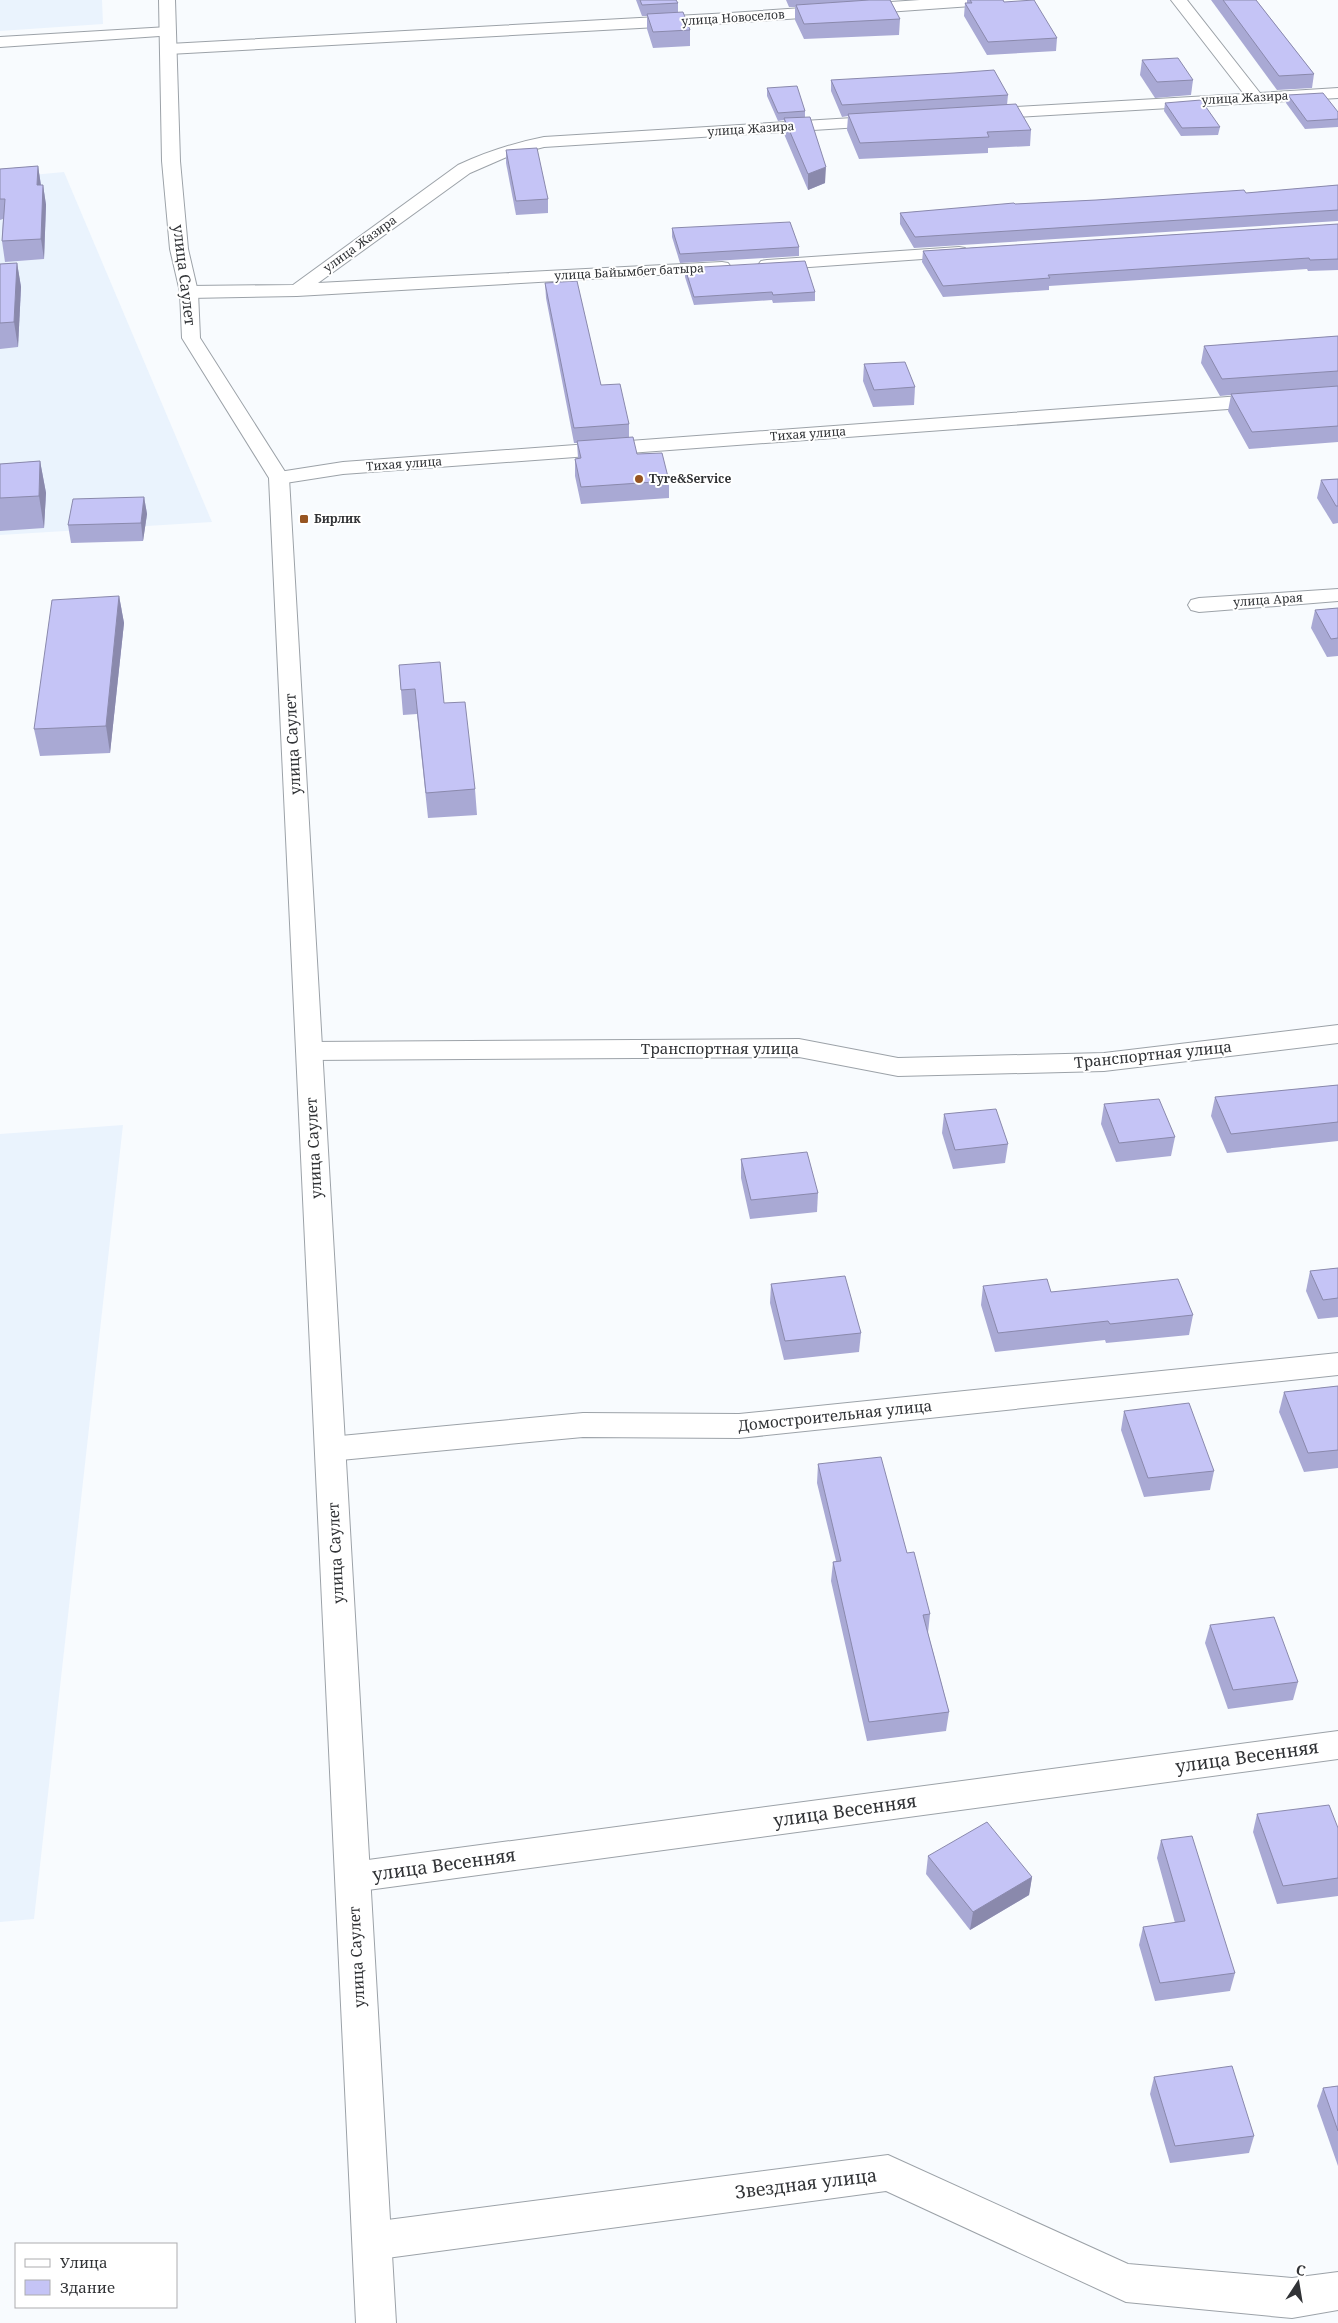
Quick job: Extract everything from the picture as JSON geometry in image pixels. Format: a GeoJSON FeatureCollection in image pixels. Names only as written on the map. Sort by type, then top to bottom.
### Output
{"type":"FeatureCollection","features":[{"type":"Feature","properties":{"kind":"street","name":"улица Саулет"},"geometry":{"type":"LineString","coordinates":[[167,0],[171,161],[179,249],[189,292],[191,338],[279,478],[376,2323]]}},
{"type":"Feature","properties":{"kind":"street"},"geometry":{"type":"LineString","coordinates":[[723,0],[730,18]]}},
{"type":"Feature","properties":{"kind":"street","name":"улица Новоселов"},"geometry":{"type":"LineString","coordinates":[[0,42],[169,41],[450,34],[730,18],[986,0]]}},
{"type":"Feature","properties":{"kind":"street"},"geometry":{"type":"LineString","coordinates":[[1179,0],[1255,97]]}},
{"type":"Feature","properties":{"kind":"street","name":"улица Жазира"},"geometry":{"type":"LineString","coordinates":[[968,115],[1338,93]]}},
{"type":"Feature","properties":{"kind":"street","name":"улица Жазира"},"geometry":{"type":"LineString","coordinates":[[297,290],[464,169],[513,148],[544,142],[899,120]]}},
{"type":"Feature","properties":{"kind":"street","name":"улица Байымбет батыра"},"geometry":{"type":"LineString","coordinates":[[189,292],[297,290],[740,266],[972,251]]}},
{"type":"Feature","properties":{"kind":"street","name":"Тихая улица"},"geometry":{"type":"LineString","coordinates":[[279,478],[343,468],[1338,395]]}},
{"type":"Feature","properties":{"kind":"street","name":"улица Арая"},"geometry":{"type":"LineString","coordinates":[[1199,605],[1338,595]]}},
{"type":"Feature","properties":{"kind":"street","name":"Транспортная улица"},"geometry":{"type":"LineString","coordinates":[[309,1051],[799,1048],[898,1067],[1104,1062],[1338,1034]]}},
{"type":"Feature","properties":{"kind":"street","name":"Домостроительная улица"},"geometry":{"type":"LineString","coordinates":[[330,1449],[584,1425],[740,1426],[1338,1364]]}},
{"type":"Feature","properties":{"kind":"street","name":"улица Весенняя"},"geometry":{"type":"LineString","coordinates":[[353,1877],[1338,1745]]}},
{"type":"Feature","properties":{"kind":"street","name":"Звездная улица"},"geometry":{"type":"LineString","coordinates":[[372,2241],[888,2173],[1126,2283],[1292,2298],[1338,2291]]}},
{"type":"Feature","properties":{"kind":"shaded area"},"geometry":{"type":"Polygon","coordinates":[[[0,0],[102,0],[103,24],[0,31],[0,0]]]}},
{"type":"Feature","properties":{"kind":"shaded area"},"geometry":{"type":"Polygon","coordinates":[[[64,172],[212,522],[0,535],[0,178],[64,172]]]}},
{"type":"Feature","properties":{"kind":"shaded area"},"geometry":{"type":"Polygon","coordinates":[[[123,1125],[34,1919],[0,1922],[0,1134],[123,1125]]]}},
{"type":"Feature","properties":{"kind":"building"},"geometry":{"type":"Polygon","coordinates":[[[640,0],[676,0],[678,3],[642,5],[640,0]]]}},
{"type":"Feature","properties":{"kind":"building"},"geometry":{"type":"Polygon","coordinates":[[[890,0],[900,19],[804,24],[796,5],[890,0]]]}},
{"type":"Feature","properties":{"kind":"building"},"geometry":{"type":"Polygon","coordinates":[[[970,0],[1003,0],[1004,2],[1034,0],[1057,38],[988,42],[965,3],[972,3],[970,0]]]}},
{"type":"Feature","properties":{"kind":"building"},"geometry":{"type":"Polygon","coordinates":[[[1223,0],[1256,0],[1314,74],[1279,76],[1223,0]]]}},
{"type":"Feature","properties":{"kind":"building"},"geometry":{"type":"Polygon","coordinates":[[[683,12],[690,30],[653,32],[647,14],[683,12]]]}},
{"type":"Feature","properties":{"kind":"building"},"geometry":{"type":"Polygon","coordinates":[[[1178,58],[1193,80],[1157,82],[1142,60],[1178,58]]]}},
{"type":"Feature","properties":{"kind":"building"},"geometry":{"type":"Polygon","coordinates":[[[994,70],[1008,95],[842,105],[831,80],[954,73],[994,70]]]}},
{"type":"Feature","properties":{"kind":"building"},"geometry":{"type":"Polygon","coordinates":[[[797,86],[805,111],[778,113],[767,88],[797,86]]]}},
{"type":"Feature","properties":{"kind":"building"},"geometry":{"type":"Polygon","coordinates":[[[1323,93],[1338,112],[1338,119],[1307,121],[1288,95],[1323,93]]]}},
{"type":"Feature","properties":{"kind":"building"},"geometry":{"type":"Polygon","coordinates":[[[1201,100],[1220,127],[1182,128],[1165,103],[1201,100]]]}},
{"type":"Feature","properties":{"kind":"building"},"geometry":{"type":"Polygon","coordinates":[[[1016,104],[1031,130],[987,132],[989,137],[860,143],[848,114],[1016,104]]]}},
{"type":"Feature","properties":{"kind":"building"},"geometry":{"type":"Polygon","coordinates":[[[810,117],[826,167],[808,174],[784,118],[810,117]]]}},
{"type":"Feature","properties":{"kind":"building"},"geometry":{"type":"Polygon","coordinates":[[[537,148],[548,199],[516,201],[506,150],[537,148]]]}},
{"type":"Feature","properties":{"kind":"building"},"geometry":{"type":"Polygon","coordinates":[[[38,166],[37,185],[43,185],[41,239],[2,241],[5,199],[0,199],[0,169],[38,166]]]}},
{"type":"Feature","properties":{"kind":"building"},"geometry":{"type":"Polygon","coordinates":[[[1338,185],[1338,210],[915,237],[900,213],[1014,203],[1096,200],[1244,190],[1246,193],[1338,185]]]}},
{"type":"Feature","properties":{"kind":"building"},"geometry":{"type":"Polygon","coordinates":[[[790,222],[799,247],[680,254],[672,228],[790,222]]]}},
{"type":"Feature","properties":{"kind":"building"},"geometry":{"type":"Polygon","coordinates":[[[1338,224],[1338,259],[1310,260],[1309,258],[1048,275],[1050,278],[943,286],[923,251],[1338,224]]]}},
{"type":"Feature","properties":{"kind":"building"},"geometry":{"type":"Polygon","coordinates":[[[805,261],[815,292],[773,295],[772,292],[694,297],[685,268],[805,261]]]}},
{"type":"Feature","properties":{"kind":"building"},"geometry":{"type":"Polygon","coordinates":[[[17,263],[14,322],[0,323],[0,264],[17,263]]]}},
{"type":"Feature","properties":{"kind":"building"},"geometry":{"type":"Polygon","coordinates":[[[577,281],[601,385],[620,384],[629,424],[574,428],[545,283],[577,281]]]}},
{"type":"Feature","properties":{"kind":"building"},"geometry":{"type":"Polygon","coordinates":[[[1338,336],[1338,371],[1222,379],[1204,346],[1338,336]]]}},
{"type":"Feature","properties":{"kind":"building"},"geometry":{"type":"Polygon","coordinates":[[[905,362],[915,387],[874,390],[864,364],[905,362]]]}},
{"type":"Feature","properties":{"kind":"building"},"geometry":{"type":"Polygon","coordinates":[[[1338,386],[1338,426],[1252,432],[1231,394],[1338,386]]]}},
{"type":"Feature","properties":{"kind":"building"},"geometry":{"type":"Polygon","coordinates":[[[633,437],[637,454],[662,453],[669,481],[581,487],[575,459],[581,458],[577,441],[633,437]]]}},
{"type":"Feature","properties":{"kind":"building"},"geometry":{"type":"Polygon","coordinates":[[[40,461],[39,496],[0,498],[0,464],[40,461]]]}},
{"type":"Feature","properties":{"kind":"building"},"geometry":{"type":"Polygon","coordinates":[[[1338,479],[1338,506],[1336,506],[1321,480],[1338,479]]]}},
{"type":"Feature","properties":{"kind":"building"},"geometry":{"type":"Polygon","coordinates":[[[144,497],[141,523],[68,525],[73,499],[144,497]]]}},
{"type":"Feature","properties":{"kind":"building"},"geometry":{"type":"Polygon","coordinates":[[[119,596],[106,726],[34,729],[52,600],[119,596]]]}},
{"type":"Feature","properties":{"kind":"building"},"geometry":{"type":"Polygon","coordinates":[[[1338,608],[1338,638],[1331,639],[1315,610],[1338,608]]]}},
{"type":"Feature","properties":{"kind":"building"},"geometry":{"type":"Polygon","coordinates":[[[440,662],[444,703],[465,702],[475,789],[426,793],[415,689],[401,690],[399,665],[440,662]]]}},
{"type":"Feature","properties":{"kind":"building"},"geometry":{"type":"Polygon","coordinates":[[[1338,1085],[1338,1122],[1231,1134],[1215,1097],[1338,1085]]]}},
{"type":"Feature","properties":{"kind":"building"},"geometry":{"type":"Polygon","coordinates":[[[1159,1099],[1175,1137],[1119,1143],[1104,1104],[1159,1099]]]}},
{"type":"Feature","properties":{"kind":"building"},"geometry":{"type":"Polygon","coordinates":[[[996,1109],[1008,1144],[955,1150],[944,1114],[996,1109]]]}},
{"type":"Feature","properties":{"kind":"building"},"geometry":{"type":"Polygon","coordinates":[[[807,1152],[818,1193],[751,1200],[741,1159],[807,1152]]]}},
{"type":"Feature","properties":{"kind":"building"},"geometry":{"type":"Polygon","coordinates":[[[1338,1268],[1338,1298],[1323,1300],[1310,1271],[1338,1268]]]}},
{"type":"Feature","properties":{"kind":"building"},"geometry":{"type":"Polygon","coordinates":[[[845,1276],[861,1333],[785,1341],[771,1284],[845,1276]]]}},
{"type":"Feature","properties":{"kind":"building"},"geometry":{"type":"Polygon","coordinates":[[[1047,1279],[1051,1292],[1178,1279],[1193,1315],[1110,1324],[1108,1321],[998,1333],[983,1286],[1047,1279]]]}},
{"type":"Feature","properties":{"kind":"building"},"geometry":{"type":"Polygon","coordinates":[[[1338,1386],[1338,1450],[1308,1453],[1284,1392],[1338,1386]]]}},
{"type":"Feature","properties":{"kind":"building"},"geometry":{"type":"Polygon","coordinates":[[[1189,1403],[1214,1471],[1148,1478],[1124,1411],[1189,1403]]]}},
{"type":"Feature","properties":{"kind":"building"},"geometry":{"type":"Polygon","coordinates":[[[881,1457],[907,1553],[914,1552],[930,1614],[923,1615],[949,1712],[869,1722],[833,1562],[841,1561],[818,1464],[881,1457]]]}},
{"type":"Feature","properties":{"kind":"building"},"geometry":{"type":"Polygon","coordinates":[[[1274,1617],[1298,1682],[1233,1690],[1210,1625],[1274,1617]]]}},
{"type":"Feature","properties":{"kind":"building"},"geometry":{"type":"Polygon","coordinates":[[[1329,1805],[1338,1828],[1338,1878],[1283,1886],[1257,1814],[1329,1805]]]}},
{"type":"Feature","properties":{"kind":"building"},"geometry":{"type":"Polygon","coordinates":[[[987,1822],[1032,1877],[973,1912],[928,1856],[987,1822]]]}},
{"type":"Feature","properties":{"kind":"building"},"geometry":{"type":"Polygon","coordinates":[[[1192,1836],[1235,1973],[1160,1983],[1143,1927],[1185,1921],[1161,1840],[1192,1836]]]}},
{"type":"Feature","properties":{"kind":"building"},"geometry":{"type":"Polygon","coordinates":[[[1232,2066],[1254,2136],[1175,2146],[1154,2077],[1232,2066]]]}},
{"type":"Feature","properties":{"kind":"building"},"geometry":{"type":"Polygon","coordinates":[[[1338,2086],[1338,2131],[1323,2088],[1338,2086]]]}},
{"type":"Feature","properties":{"kind":"place","name":"Tyre&Service"},"geometry":{"type":"Point","coordinates":[639,479]}},
{"type":"Feature","properties":{"kind":"place","name":"Бирлик"},"geometry":{"type":"Point","coordinates":[304,519]}}]}
